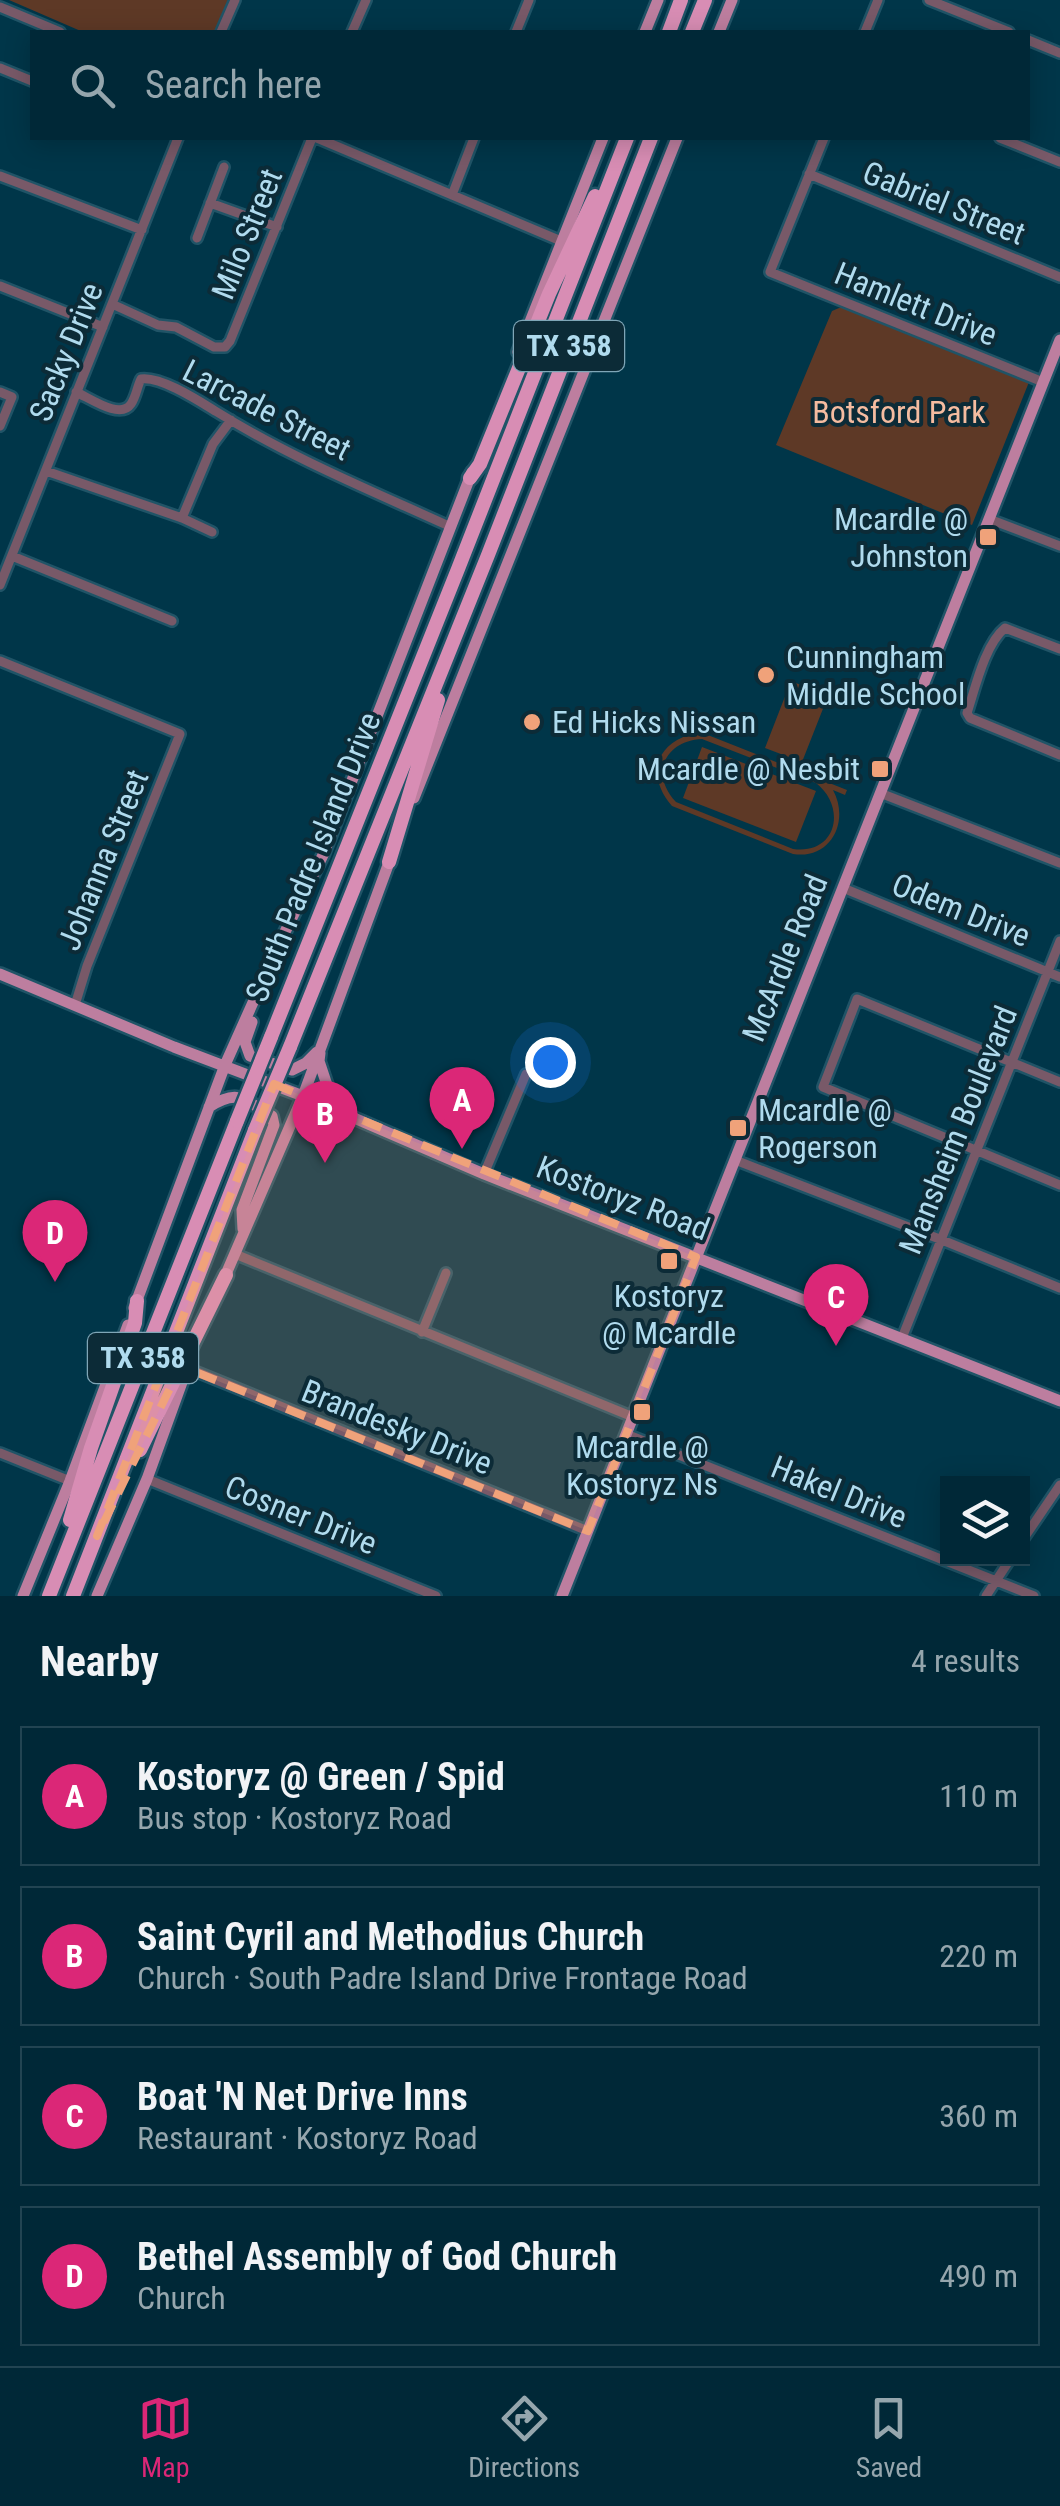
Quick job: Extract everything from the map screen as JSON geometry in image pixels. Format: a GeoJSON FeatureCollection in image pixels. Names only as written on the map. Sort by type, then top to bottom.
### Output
{"type":"FeatureCollection","features":[{"type":"Feature","properties":{"kind":"highway"},"geometry":{"type":"LineString","coordinates":[[669,30],[682,0]]}},
{"type":"Feature","properties":{"kind":"highway"},"geometry":{"type":"LineString","coordinates":[[693,30],[705,0]]}},
{"type":"Feature","properties":{"kind":"highway","name":"South Padre Island Drive"},"geometry":{"type":"LineString","coordinates":[[48,1596],[626,140]]}},
{"type":"Feature","properties":{"kind":"highway","name":"South Padre Island Drive"},"geometry":{"type":"LineString","coordinates":[[73,1596],[650,140]]}},
{"type":"Feature","properties":{"kind":"highway"},"geometry":{"type":"LineString","coordinates":[[470,478],[480,464],[572,241],[596,194],[611,176]]}},
{"type":"Feature","properties":{"kind":"highway"},"geometry":{"type":"LineString","coordinates":[[389,862],[419,758],[488,555]]}},
{"type":"Feature","properties":{"kind":"highway"},"geometry":{"type":"LineString","coordinates":[[98,1536],[226,1274]]}},
{"type":"Feature","properties":{"kind":"highway"},"geometry":{"type":"LineString","coordinates":[[48,1596],[91,1448],[135,1322],[137,1301]]}},
{"type":"Feature","properties":{"kind":"main road"},"geometry":{"type":"LineString","coordinates":[[646,30],[658,0]]}},
{"type":"Feature","properties":{"kind":"main road"},"geometry":{"type":"LineString","coordinates":[[720,30],[732,0]]}},
{"type":"Feature","properties":{"kind":"main road"},"geometry":{"type":"LineString","coordinates":[[23,1596],[225,1066],[322,856],[601,140]]}},
{"type":"Feature","properties":{"kind":"main road"},"geometry":{"type":"LineString","coordinates":[[98,1593],[147,1480],[187,1368],[303,1096],[389,862],[677,140]]}},
{"type":"Feature","properties":{"kind":"main road","name":"McArdle Road"},"geometry":{"type":"LineString","coordinates":[[562,1596],[1060,340]]}},
{"type":"Feature","properties":{"kind":"main road"},"geometry":{"type":"LineString","coordinates":[[280,942],[245,1042],[250,1056],[292,1070],[320,1049]]}},
{"type":"Feature","properties":{"kind":"main road","name":"Kostoryz Road"},"geometry":{"type":"LineString","coordinates":[[0,974],[484,1174],[1060,1402]]}},
{"type":"Feature","properties":{"kind":"main road"},"geometry":{"type":"LineString","coordinates":[[320,1049],[320,1061],[336,1110]]}},
{"type":"Feature","properties":{"kind":"main road"},"geometry":{"type":"LineString","coordinates":[[209,1107],[226,1096],[238,1097],[272,1116],[274,1125],[242,1210],[244,1233]]}},
{"type":"Feature","properties":{"kind":"street"},"geometry":{"type":"LineString","coordinates":[[222,30],[235,0]]}},
{"type":"Feature","properties":{"kind":"street"},"geometry":{"type":"LineString","coordinates":[[353,30],[366,0]]}},
{"type":"Feature","properties":{"kind":"street"},"geometry":{"type":"LineString","coordinates":[[517,30],[529,0]]}},
{"type":"Feature","properties":{"kind":"street"},"geometry":{"type":"LineString","coordinates":[[867,30],[878,0]]}},
{"type":"Feature","properties":{"kind":"street"},"geometry":{"type":"LineString","coordinates":[[929,0],[1004,30]]}},
{"type":"Feature","properties":{"kind":"street"},"geometry":{"type":"LineString","coordinates":[[0,8],[55,30]]}},
{"type":"Feature","properties":{"kind":"street"},"geometry":{"type":"LineString","coordinates":[[1030,41],[1060,54]]}},
{"type":"Feature","properties":{"kind":"street"},"geometry":{"type":"LineString","coordinates":[[0,68],[30,80]]}},
{"type":"Feature","properties":{"kind":"street","name":"Sacky Drive"},"geometry":{"type":"LineString","coordinates":[[0,586],[177,140]]}},
{"type":"Feature","properties":{"kind":"street","name":"Milo Street"},"geometry":{"type":"LineString","coordinates":[[112,304],[158,324],[176,327],[214,347],[225,347],[313,140]]}},
{"type":"Feature","properties":{"kind":"street"},"geometry":{"type":"LineString","coordinates":[[319,140],[561,241]]}},
{"type":"Feature","properties":{"kind":"street"},"geometry":{"type":"LineString","coordinates":[[452,194],[473,140]]}},
{"type":"Feature","properties":{"kind":"street"},"geometry":{"type":"LineString","coordinates":[[809,174],[823,140]]}},
{"type":"Feature","properties":{"kind":"street"},"geometry":{"type":"LineString","coordinates":[[1005,140],[1060,162]]}},
{"type":"Feature","properties":{"kind":"street"},"geometry":{"type":"LineString","coordinates":[[197,238],[224,167]]}},
{"type":"Feature","properties":{"kind":"street","name":"Hamlett Drive"},"geometry":{"type":"LineString","coordinates":[[809,174],[770,272],[1043,382]]}},
{"type":"Feature","properties":{"kind":"street","name":"Gabriel Street"},"geometry":{"type":"LineString","coordinates":[[809,174],[1060,278]]}},
{"type":"Feature","properties":{"kind":"street"},"geometry":{"type":"LineString","coordinates":[[0,176],[142,230]]}},
{"type":"Feature","properties":{"kind":"street"},"geometry":{"type":"LineString","coordinates":[[210,203],[277,227]]}},
{"type":"Feature","properties":{"kind":"street"},"geometry":{"type":"LineString","coordinates":[[0,286],[103,327]]}},
{"type":"Feature","properties":{"kind":"street","name":"Larcade Street"},"geometry":{"type":"LineString","coordinates":[[76,392],[122,411],[134,400],[141,379],[147,378],[184,393],[295,456],[451,527]]}},
{"type":"Feature","properties":{"kind":"street"},"geometry":{"type":"LineString","coordinates":[[0,392],[12,396],[0,426]]}},
{"type":"Feature","properties":{"kind":"street"},"geometry":{"type":"LineString","coordinates":[[182,518],[213,444],[230,420]]}},
{"type":"Feature","properties":{"kind":"street"},"geometry":{"type":"LineString","coordinates":[[46,471],[212,532]]}},
{"type":"Feature","properties":{"kind":"street"},"geometry":{"type":"LineString","coordinates":[[989,519],[1060,546]]}},
{"type":"Feature","properties":{"kind":"street"},"geometry":{"type":"LineString","coordinates":[[12,556],[172,621]]}},
{"type":"Feature","properties":{"kind":"street"},"geometry":{"type":"LineString","coordinates":[[1060,649],[1005,628],[998,633],[967,716],[1060,755]]}},
{"type":"Feature","properties":{"kind":"street","name":"Johanna Street"},"geometry":{"type":"LineString","coordinates":[[0,661],[180,734],[74,1005]]}},
{"type":"Feature","properties":{"kind":"street"},"geometry":{"type":"LineString","coordinates":[[880,793],[1060,863]]}},
{"type":"Feature","properties":{"kind":"street","name":"Odem Drive"},"geometry":{"type":"LineString","coordinates":[[843,888],[1060,977]]}},
{"type":"Feature","properties":{"kind":"street","name":"Mansheim Boulevard"},"geometry":{"type":"LineString","coordinates":[[902,1338],[1060,941]]}},
{"type":"Feature","properties":{"kind":"street"},"geometry":{"type":"LineString","coordinates":[[1060,1082],[857,999],[824,1087],[1060,1185]]}},
{"type":"Feature","properties":{"kind":"street"},"geometry":{"type":"LineString","coordinates":[[484,1174],[526,1074]]}},
{"type":"Feature","properties":{"kind":"street"},"geometry":{"type":"LineString","coordinates":[[735,1160],[1060,1288]]}},
{"type":"Feature","properties":{"kind":"street"},"geometry":{"type":"LineString","coordinates":[[235,1254],[633,1417]]}},
{"type":"Feature","properties":{"kind":"street"},"geometry":{"type":"LineString","coordinates":[[422,1332],[446,1273]]}},
{"type":"Feature","properties":{"kind":"street","name":"Brandesky Drive"},"geometry":{"type":"LineString","coordinates":[[187,1368],[588,1532]]}},
{"type":"Feature","properties":{"kind":"street","name":"Hakel Drive"},"geometry":{"type":"LineString","coordinates":[[626,1434],[1034,1596]]}},
{"type":"Feature","properties":{"kind":"street"},"geometry":{"type":"LineString","coordinates":[[0,1454],[70,1481]]}},
{"type":"Feature","properties":{"kind":"street","name":"Cosner Drive"},"geometry":{"type":"LineString","coordinates":[[147,1480],[436,1596]]}},
{"type":"Feature","properties":{"kind":"street"},"geometry":{"type":"LineString","coordinates":[[1030,1530],[1060,1484]]}},
{"type":"Feature","properties":{"kind":"street"},"geometry":{"type":"LineString","coordinates":[[986,1596],[1006,1566]]}},
{"type":"Feature","properties":{"kind":"street"},"geometry":{"type":"LineString","coordinates":[[98,1593],[114,1596]]}},
{"type":"Feature","properties":{"kind":"highlighted area"},"geometry":{"type":"Polygon","coordinates":[[[274,1084],[696,1257],[588,1531],[181,1366],[97,1536],[274,1084]]]}},
{"type":"Feature","properties":{"kind":"green space"},"geometry":{"type":"Polygon","coordinates":[[[9,0],[228,0],[216,30],[78,30],[9,0]]]}},
{"type":"Feature","properties":{"kind":"green space","name":"Botsford Park"},"geometry":{"type":"Polygon","coordinates":[[[839,308],[1029,382],[972,525],[776,445],[832,311],[839,308]]]}},
{"type":"Feature","properties":{"kind":"green space"},"geometry":{"type":"Polygon","coordinates":[[[791,681],[828,696],[802,762],[765,748],[791,681]]]}},
{"type":"Feature","properties":{"kind":"green space"},"geometry":{"type":"Polygon","coordinates":[[[680,724],[847,790],[845,795],[833,790],[839,814],[834,836],[818,851],[793,854],[672,806],[657,775],[661,755],[689,735],[678,729],[680,724]],[[702,739],[678,746],[665,761],[663,771],[668,792],[676,802],[793,849],[820,845],[833,827],[832,804],[816,783],[702,739]]]}},
{"type":"Feature","properties":{"kind":"green space"},"geometry":{"type":"Polygon","coordinates":[[[702,747],[816,791],[796,842],[683,798],[702,747]]]}},
{"type":"Feature","properties":{"kind":"place","name":"Mcardle @ Johnston"},"geometry":{"type":"Point","coordinates":[988,537]}},
{"type":"Feature","properties":{"kind":"place","name":"Cunningham Middle School"},"geometry":{"type":"Point","coordinates":[766,675]}},
{"type":"Feature","properties":{"kind":"place","name":"Ed Hicks Nissan"},"geometry":{"type":"Point","coordinates":[532,722]}},
{"type":"Feature","properties":{"kind":"place","name":"Mcardle @ Nesbit"},"geometry":{"type":"Point","coordinates":[880,769]}},
{"type":"Feature","properties":{"kind":"place","name":"Mcardle @ Rogerson"},"geometry":{"type":"Point","coordinates":[738,1128]}},
{"type":"Feature","properties":{"kind":"place","name":"Kostoryz @ Green / Spid"},"geometry":{"type":"Point","coordinates":[462,1149]}},
{"type":"Feature","properties":{"kind":"place","name":"Saint Cyril and Methodius Church"},"geometry":{"type":"Point","coordinates":[325,1163]}},
{"type":"Feature","properties":{"kind":"place","name":"Kostoryz @ Mcardle"},"geometry":{"type":"Point","coordinates":[669,1261]}},
{"type":"Feature","properties":{"kind":"place","name":"Bethel Assembly of God Church"},"geometry":{"type":"Point","coordinates":[55,1282]}},
{"type":"Feature","properties":{"kind":"place","name":"Boat 'N Net Drive Inns"},"geometry":{"type":"Point","coordinates":[836,1346]}},
{"type":"Feature","properties":{"kind":"place","name":"Mcardle @ Kostoryz Ns"},"geometry":{"type":"Point","coordinates":[642,1412]}}]}
